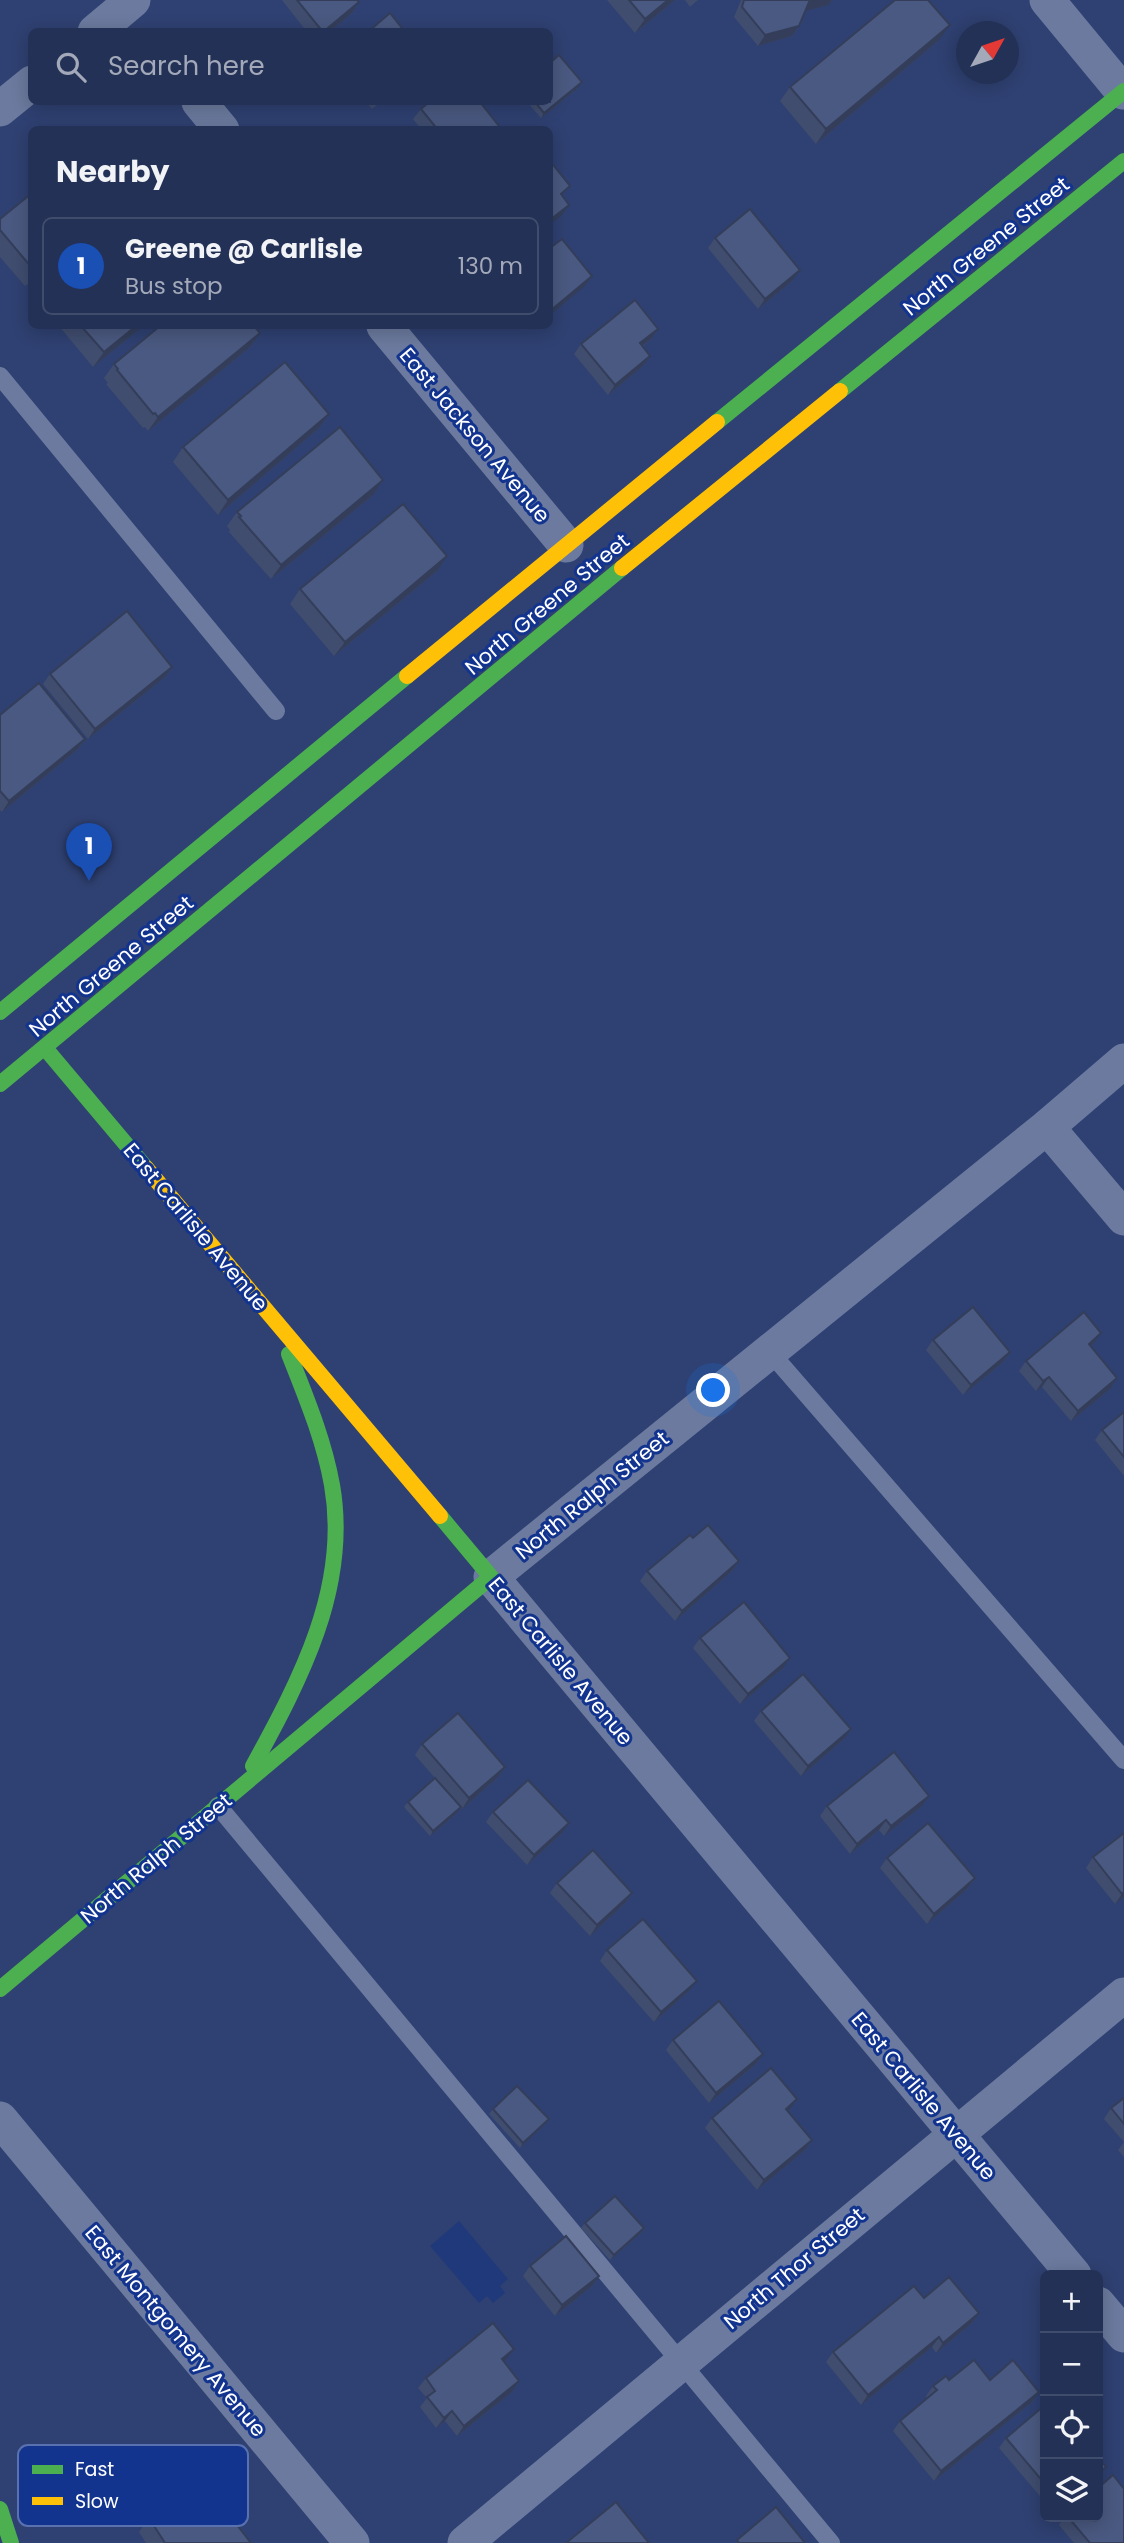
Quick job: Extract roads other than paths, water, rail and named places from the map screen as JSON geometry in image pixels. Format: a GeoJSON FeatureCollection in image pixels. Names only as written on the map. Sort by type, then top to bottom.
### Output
{"type":"FeatureCollection","features":[{"type":"Feature","properties":{"kind":"main road","name":"North Greene Street"},"geometry":{"type":"LineString","coordinates":[[3,1002],[1123,92]]}},
{"type":"Feature","properties":{"kind":"main road","name":"North Greene Street"},"geometry":{"type":"LineString","coordinates":[[0,1084],[599,587],[1124,161]]}},
{"type":"Feature","properties":{"kind":"main road","name":"East Carlisle Avenue"},"geometry":{"type":"LineString","coordinates":[[45,1048],[491,1577]]}},
{"type":"Feature","properties":{"kind":"main road"},"geometry":{"type":"LineString","coordinates":[[242,1786],[311,1651],[322,1619],[334,1554],[335,1508],[322,1443],[307,1397],[274,1320]]}},
{"type":"Feature","properties":{"kind":"main road","name":"North Ralph Street"},"geometry":{"type":"LineString","coordinates":[[0,1989],[491,1577]]}},
{"type":"Feature","properties":{"kind":"main road"},"geometry":{"type":"LineString","coordinates":[[16,1956],[47,1943],[75,1926]]}},
{"type":"Feature","properties":{"kind":"main road"},"geometry":{"type":"LineString","coordinates":[[0,2509],[11,2543]]}},
{"type":"Feature","properties":{"kind":"street"},"geometry":{"type":"LineString","coordinates":[[1048,0],[1123,92]]}},
{"type":"Feature","properties":{"kind":"street"},"geometry":{"type":"LineString","coordinates":[[101,28],[128,10]]}},
{"type":"Feature","properties":{"kind":"street"},"geometry":{"type":"LineString","coordinates":[[0,109],[28,86]]}},
{"type":"Feature","properties":{"kind":"street"},"geometry":{"type":"LineString","coordinates":[[201,105],[219,126]]}},
{"type":"Feature","properties":{"kind":"street","name":"East Jackson Avenue"},"geometry":{"type":"LineString","coordinates":[[386,329],[565,545]]}},
{"type":"Feature","properties":{"kind":"street","name":"North Ralph Street"},"geometry":{"type":"LineString","coordinates":[[491,1577],[771,1352],[1124,1061]]}},
{"type":"Feature","properties":{"kind":"street"},"geometry":{"type":"LineString","coordinates":[[1047,1127],[1124,1218]]}},
{"type":"Feature","properties":{"kind":"street","name":"East Carlisle Avenue"},"geometry":{"type":"LineString","coordinates":[[491,1577],[1070,2270]]}},
{"type":"Feature","properties":{"kind":"street","name":"North Thor Street"},"geometry":{"type":"LineString","coordinates":[[464,2543],[1124,1994]]}},
{"type":"Feature","properties":{"kind":"street","name":"East Montgomery Avenue"},"geometry":{"type":"LineString","coordinates":[[0,2119],[352,2543]]}},
{"type":"Feature","properties":{"kind":"street"},"geometry":{"type":"LineString","coordinates":[[1103,2310],[1124,2335]]}},
{"type":"Feature","properties":{"kind":"lane"},"geometry":{"type":"LineString","coordinates":[[0,376],[276,710]]}},
{"type":"Feature","properties":{"kind":"lane"},"geometry":{"type":"LineString","coordinates":[[771,1352],[1124,1760]]}},
{"type":"Feature","properties":{"kind":"lane"},"geometry":{"type":"LineString","coordinates":[[218,1807],[831,2543]]}},
{"type":"Feature","properties":{"kind":"water"},"geometry":{"type":"Polygon","coordinates":[[[459,2221],[508,2279],[500,2286],[505,2293],[493,2303],[487,2296],[479,2303],[430,2246],[459,2221]]]}},
{"type":"Feature","properties":{"kind":"place","name":"Greene @ Carlisle"},"geometry":{"type":"Point","coordinates":[89,881]}}]}
